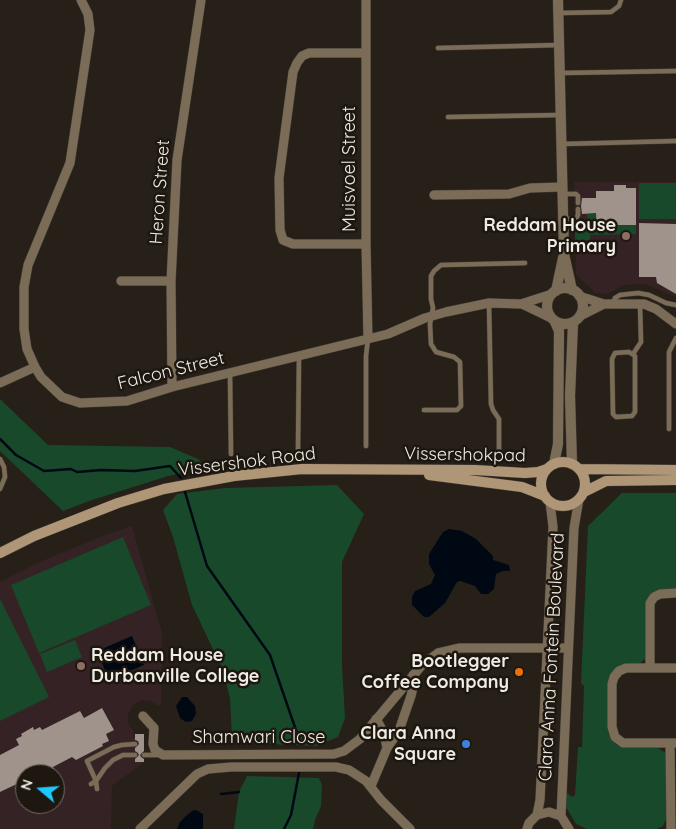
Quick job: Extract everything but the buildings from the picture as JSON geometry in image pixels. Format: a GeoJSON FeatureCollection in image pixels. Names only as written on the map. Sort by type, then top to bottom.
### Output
{"type":"FeatureCollection","features":[{"type":"Feature","properties":{"kind":"main road"},"geometry":{"type":"LineString","coordinates":[[676,470],[576,467],[560,462],[543,475],[541,482],[548,499],[563,506],[570,505],[594,485],[606,481],[676,480]]}},
{"type":"Feature","properties":{"kind":"main road","name":"Vissershokpad"},"geometry":{"type":"LineString","coordinates":[[390,470],[475,470],[525,473],[538,472],[551,467]]}},
{"type":"Feature","properties":{"kind":"main road"},"geometry":{"type":"LineString","coordinates":[[576,467],[585,483],[582,496]]}},
{"type":"Feature","properties":{"kind":"main road","name":"Vissershokpad"},"geometry":{"type":"LineString","coordinates":[[390,470],[522,487],[548,499]]}},
{"type":"Feature","properties":{"kind":"main road","name":"Vissershok Road"},"geometry":{"type":"LineString","coordinates":[[0,553],[34,536],[88,514],[164,489],[234,476],[277,471],[390,470]]}},
{"type":"Feature","properties":{"kind":"street","name":"Falcon Street"},"geometry":{"type":"LineString","coordinates":[[81,0],[88,14],[90,30],[70,163],[31,258],[24,280],[24,337],[35,367],[41,377],[62,397],[74,402],[101,403],[127,401],[230,373],[396,332],[432,316],[457,309],[489,304],[522,304],[554,293]]}},
{"type":"Feature","properties":{"kind":"street","name":"Heron Street"},"geometry":{"type":"LineString","coordinates":[[172,388],[171,281],[177,160],[201,0]]}},
{"type":"Feature","properties":{"kind":"street","name":"Muisvoel Street"},"geometry":{"type":"LineString","coordinates":[[366,0],[368,339]]}},
{"type":"Feature","properties":{"kind":"street"},"geometry":{"type":"LineString","coordinates":[[558,0],[564,254],[582,306],[571,332],[570,419],[576,467]]}},
{"type":"Feature","properties":{"kind":"street"},"geometry":{"type":"LineString","coordinates":[[365,52],[309,53],[302,56],[297,63],[281,155],[279,186],[280,230],[283,240],[293,244],[366,244]]}},
{"type":"Feature","properties":{"kind":"street"},"geometry":{"type":"LineString","coordinates":[[434,195],[509,194],[530,188],[562,191]]}},
{"type":"Feature","properties":{"kind":"street"},"geometry":{"type":"LineString","coordinates":[[551,467],[558,444],[559,331],[547,308],[547,302],[554,293],[564,254]]}},
{"type":"Feature","properties":{"kind":"street"},"geometry":{"type":"LineString","coordinates":[[122,281],[171,281]]}},
{"type":"Feature","properties":{"kind":"street"},"geometry":{"type":"LineString","coordinates":[[554,293],[565,288],[608,304],[640,303],[652,307],[676,324]]}},
{"type":"Feature","properties":{"kind":"street","name":"Falcon Street"},"geometry":{"type":"LineString","coordinates":[[522,304],[553,320]]}},
{"type":"Feature","properties":{"kind":"street"},"geometry":{"type":"LineString","coordinates":[[553,320],[561,324],[608,304]]}},
{"type":"Feature","properties":{"kind":"street"},"geometry":{"type":"LineString","coordinates":[[0,383],[35,367]]}},
{"type":"Feature","properties":{"kind":"street","name":"Clara Anna Fontein Boulevard"},"geometry":{"type":"LineString","coordinates":[[561,816],[575,517],[582,496]]}},
{"type":"Feature","properties":{"kind":"street","name":"Clara Anna Fontein Boulevard"},"geometry":{"type":"LineString","coordinates":[[537,815],[540,800],[553,527],[548,499]]}},
{"type":"Feature","properties":{"kind":"street"},"geometry":{"type":"LineString","coordinates":[[650,668],[650,603],[654,597],[660,594],[676,593]]}},
{"type":"Feature","properties":{"kind":"street","name":"Shamwari Close"},"geometry":{"type":"LineString","coordinates":[[163,755],[334,754],[350,747],[360,738],[413,675],[432,656],[452,649],[568,648]]}},
{"type":"Feature","properties":{"kind":"street"},"geometry":{"type":"LineString","coordinates":[[671,829],[673,743],[623,743],[616,739],[612,732],[612,684],[614,677],[619,671],[626,668],[676,668]]}},
{"type":"Feature","properties":{"kind":"street"},"geometry":{"type":"LineString","coordinates":[[370,786],[387,748],[399,730],[411,696],[414,683],[413,675]]}},
{"type":"Feature","properties":{"kind":"street"},"geometry":{"type":"LineString","coordinates":[[143,716],[154,728],[149,744],[163,755]]}},
{"type":"Feature","properties":{"kind":"street"},"geometry":{"type":"LineString","coordinates":[[376,719],[386,738],[387,748]]}},
{"type":"Feature","properties":{"kind":"street"},"geometry":{"type":"LineString","coordinates":[[140,829],[192,777],[203,771],[213,768],[336,767],[354,772],[370,786],[392,812],[410,829]]}},
{"type":"Feature","properties":{"kind":"street"},"geometry":{"type":"LineString","coordinates":[[527,829],[529,823],[537,815],[549,812],[561,816],[569,829]]}},
{"type":"Feature","properties":{"kind":"lane"},"geometry":{"type":"LineString","coordinates":[[558,13],[611,12],[619,6],[621,0]]}},
{"type":"Feature","properties":{"kind":"lane"},"geometry":{"type":"LineString","coordinates":[[438,48],[559,45]]}},
{"type":"Feature","properties":{"kind":"lane"},"geometry":{"type":"LineString","coordinates":[[560,74],[676,71]]}},
{"type":"Feature","properties":{"kind":"lane"},"geometry":{"type":"LineString","coordinates":[[448,118],[560,115]]}},
{"type":"Feature","properties":{"kind":"lane"},"geometry":{"type":"LineString","coordinates":[[561,144],[676,141]]}},
{"type":"Feature","properties":{"kind":"lane"},"geometry":{"type":"LineString","coordinates":[[562,191],[578,196],[578,215],[576,219],[563,219]]}},
{"type":"Feature","properties":{"kind":"lane"},"geometry":{"type":"LineString","coordinates":[[424,410],[457,410],[462,406],[460,362],[454,357],[441,354],[433,349],[431,344],[430,324],[434,308],[431,299],[431,276],[441,266],[525,263]]}},
{"type":"Feature","properties":{"kind":"lane"},"geometry":{"type":"LineString","coordinates":[[608,304],[620,295],[638,293],[676,305]]}},
{"type":"Feature","properties":{"kind":"lane"},"geometry":{"type":"LineString","coordinates":[[633,354],[641,342],[640,303]]}},
{"type":"Feature","properties":{"kind":"lane"},"geometry":{"type":"LineString","coordinates":[[489,304],[491,404],[492,410],[499,418],[499,451]]}},
{"type":"Feature","properties":{"kind":"lane"},"geometry":{"type":"LineString","coordinates":[[669,429],[669,352],[676,338]]}},
{"type":"Feature","properties":{"kind":"lane"},"geometry":{"type":"LineString","coordinates":[[366,446],[366,356],[368,339]]}},
{"type":"Feature","properties":{"kind":"lane"},"geometry":{"type":"LineString","coordinates":[[615,352],[629,352],[633,354],[635,356],[635,412],[632,416],[616,417],[613,414],[612,358],[615,352]]}},
{"type":"Feature","properties":{"kind":"lane"},"geometry":{"type":"LineString","coordinates":[[298,450],[299,356]]}},
{"type":"Feature","properties":{"kind":"lane"},"geometry":{"type":"LineString","coordinates":[[230,373],[231,454]]}},
{"type":"Feature","properties":{"kind":"lane"},"geometry":{"type":"LineString","coordinates":[[669,385],[676,385]]}},
{"type":"Feature","properties":{"kind":"lane"},"geometry":{"type":"LineString","coordinates":[[0,459],[4,467],[5,477],[0,489]]}},
{"type":"Feature","properties":{"kind":"lane"},"geometry":{"type":"LineString","coordinates":[[122,744],[123,755]]}},
{"type":"Feature","properties":{"kind":"lane"},"geometry":{"type":"LineString","coordinates":[[97,789],[96,781],[87,761],[122,744],[135,744]]}},
{"type":"Feature","properties":{"kind":"lane"},"geometry":{"type":"LineString","coordinates":[[91,784],[96,781],[109,764],[123,755],[135,755]]}},
{"type":"Feature","properties":{"kind":"lane"},"geometry":{"type":"LineString","coordinates":[[144,755],[163,755]]}},
{"type":"Feature","properties":{"kind":"shaded area","name":"Reddam House Primary"},"geometry":{"type":"Polygon","coordinates":[[[574,182],[676,182],[676,297],[645,284],[624,285],[607,294],[596,293],[576,275],[574,182]]]}},
{"type":"Feature","properties":{"kind":"shaded area","name":"Reddam House Durbanville College"},"geometry":{"type":"Polygon","coordinates":[[[132,526],[162,633],[161,705],[142,700],[134,704],[128,714],[128,723],[133,730],[133,737],[135,737],[135,734],[144,734],[144,762],[112,786],[111,829],[0,829],[0,582],[37,563],[132,526]]]}},
{"type":"Feature","properties":{"kind":"shaded area"},"geometry":{"type":"Polygon","coordinates":[[[449,529],[462,531],[476,539],[493,556],[493,560],[509,565],[510,571],[496,574],[494,589],[488,594],[481,594],[475,586],[460,581],[457,582],[445,603],[429,617],[424,617],[412,605],[412,597],[415,591],[431,584],[435,575],[429,564],[429,554],[443,532],[449,529]]]}},
{"type":"Feature","properties":{"kind":"shaded area"},"geometry":{"type":"Polygon","coordinates":[[[132,636],[144,665],[109,680],[97,651],[132,636]]]}},
{"type":"Feature","properties":{"kind":"shaded area"},"geometry":{"type":"Polygon","coordinates":[[[182,697],[187,697],[195,706],[196,714],[192,721],[186,722],[180,718],[176,706],[182,697]]]}},
{"type":"Feature","properties":{"kind":"shaded area"},"geometry":{"type":"Polygon","coordinates":[[[196,810],[203,814],[203,829],[177,829],[180,822],[186,816],[196,810]]]}},
{"type":"Feature","properties":{"kind":"green space"},"geometry":{"type":"Polygon","coordinates":[[[639,183],[676,183],[676,219],[639,219],[639,183]]]}},
{"type":"Feature","properties":{"kind":"green space"},"geometry":{"type":"Polygon","coordinates":[[[597,213],[597,231],[605,231],[604,221],[615,225],[626,225],[636,222],[636,234],[590,235],[590,240],[575,240],[575,231],[587,231],[587,214],[597,213]]]}},
{"type":"Feature","properties":{"kind":"green space"},"geometry":{"type":"Polygon","coordinates":[[[0,399],[48,445],[170,447],[198,459],[208,468],[168,476],[63,511],[0,451],[0,399]]]}},
{"type":"Feature","properties":{"kind":"green space"},"geometry":{"type":"Polygon","coordinates":[[[337,485],[364,514],[342,562],[342,664],[345,718],[338,737],[316,746],[245,743],[232,737],[230,698],[222,668],[192,605],[173,537],[163,510],[177,494],[225,488],[337,485]]]}},
{"type":"Feature","properties":{"kind":"green space"},"geometry":{"type":"Polygon","coordinates":[[[622,493],[676,493],[676,589],[654,593],[645,659],[639,664],[620,666],[610,676],[609,730],[611,739],[617,745],[624,747],[658,748],[666,753],[666,819],[663,826],[657,829],[587,829],[576,824],[566,807],[566,792],[572,797],[575,795],[578,747],[582,747],[584,686],[581,683],[588,526],[622,493]]]}},
{"type":"Feature","properties":{"kind":"green space"},"geometry":{"type":"Polygon","coordinates":[[[123,537],[151,605],[39,653],[11,585],[123,537]]]}},
{"type":"Feature","properties":{"kind":"green space"},"geometry":{"type":"Polygon","coordinates":[[[0,599],[49,697],[0,721],[0,599]]]}},
{"type":"Feature","properties":{"kind":"green space"},"geometry":{"type":"Polygon","coordinates":[[[75,640],[82,657],[47,672],[40,654],[75,640]]]}},
{"type":"Feature","properties":{"kind":"green space"},"geometry":{"type":"Polygon","coordinates":[[[247,776],[319,778],[322,785],[321,806],[313,829],[234,829],[239,792],[247,776]]]}},
{"type":"Feature","properties":{"kind":"waterway"},"geometry":{"type":"LineString","coordinates":[[0,439],[16,455],[44,471],[71,469],[77,472],[101,470],[135,471],[170,466],[181,478]]}},
{"type":"Feature","properties":{"kind":"waterway"},"geometry":{"type":"LineString","coordinates":[[185,492],[207,566],[270,655],[299,739]]}},
{"type":"Feature","properties":{"kind":"waterway"},"geometry":{"type":"LineString","coordinates":[[284,829],[291,815],[299,773]]}},
{"type":"Feature","properties":{"kind":"waterway"},"geometry":{"type":"LineString","coordinates":[[221,794],[239,792]]}},
{"type":"Feature","properties":{"kind":"place","name":"Reddam House Primary"},"geometry":{"type":"Point","coordinates":[626,236]}},
{"type":"Feature","properties":{"kind":"place","name":"Reddam House Durbanville College"},"geometry":{"type":"Point","coordinates":[81,666]}},
{"type":"Feature","properties":{"kind":"place","name":"Bootlegger Coffee Company"},"geometry":{"type":"Point","coordinates":[519,672]}},
{"type":"Feature","properties":{"kind":"place","name":"Clara Anna Square"},"geometry":{"type":"Point","coordinates":[466,744]}}]}
